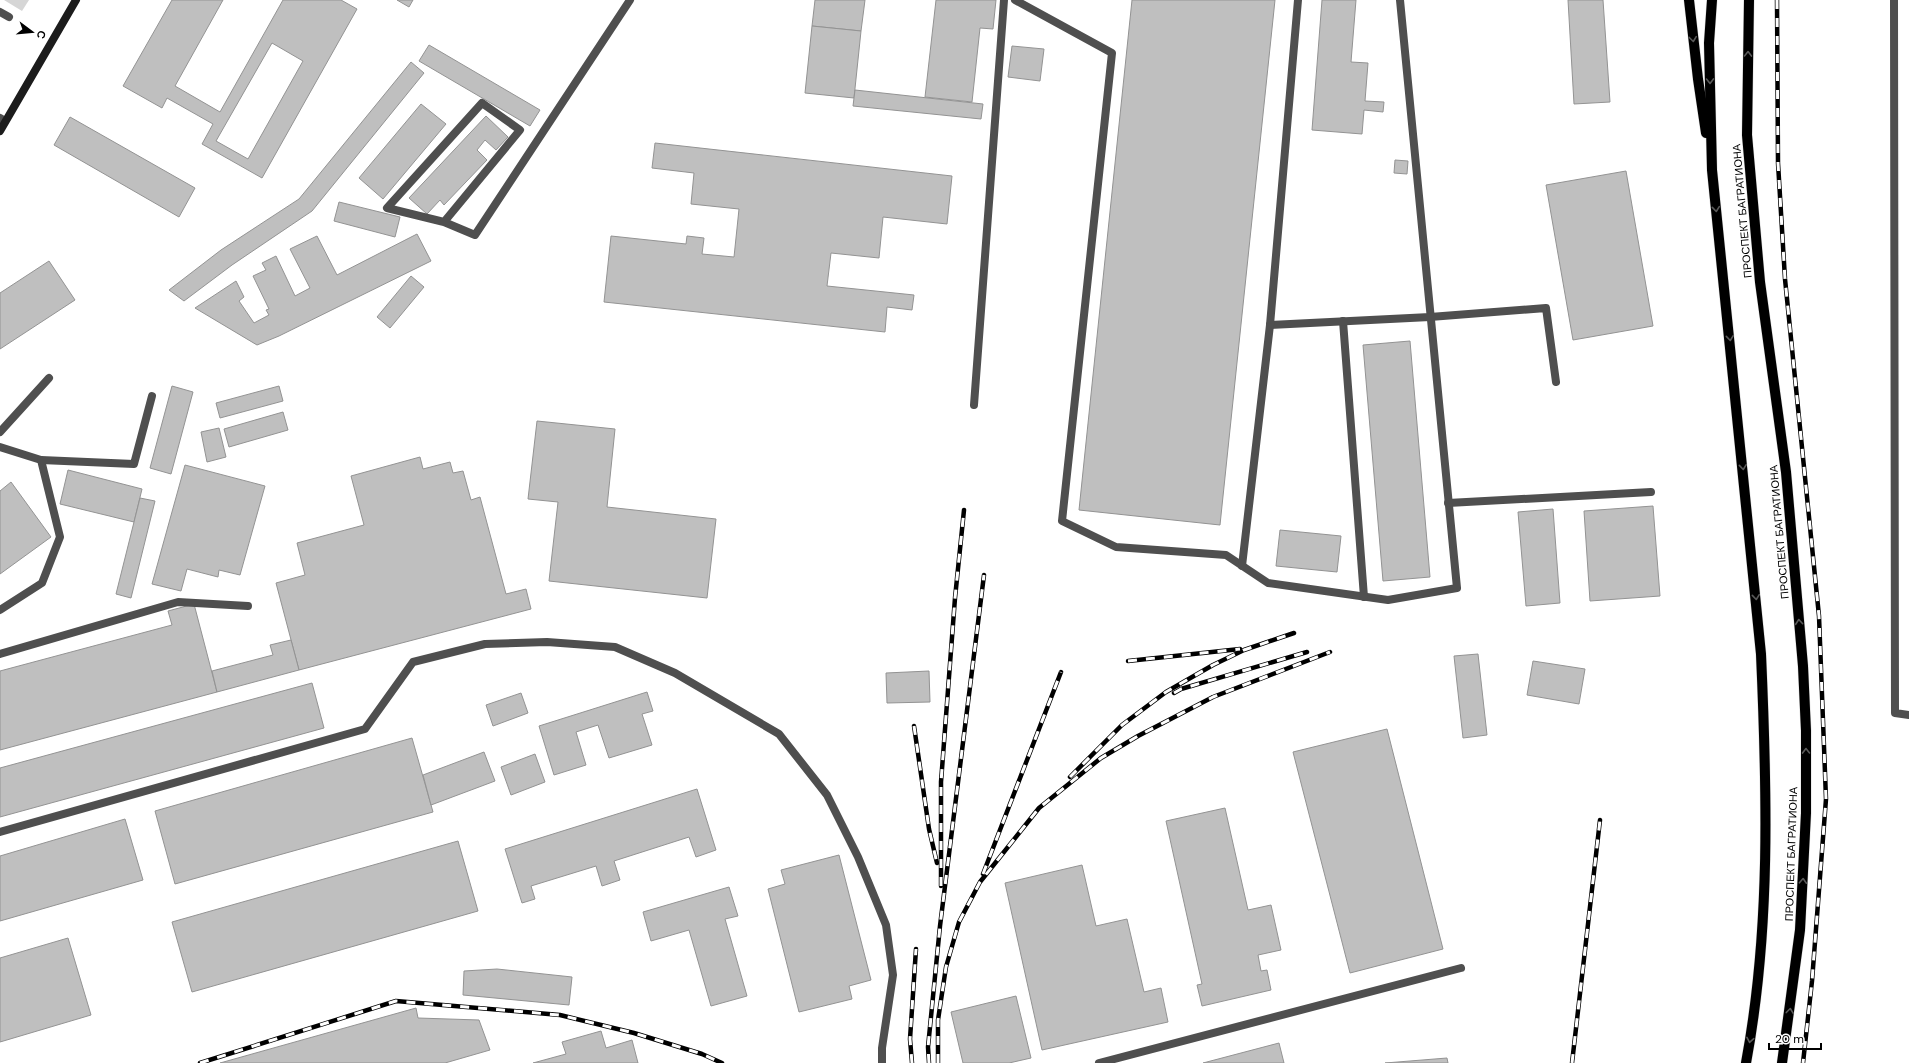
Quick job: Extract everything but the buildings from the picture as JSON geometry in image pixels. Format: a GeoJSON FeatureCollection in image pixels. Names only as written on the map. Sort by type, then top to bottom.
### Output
{"type":"FeatureCollection","features":[{"type":"Feature","properties":{"kind":"main road"},"geometry":{"type":"LineString","coordinates":[[1689,0],[1698,79],[1712,170],[1761,654],[1764,719],[1765,866],[1762,938],[1754,1016],[1746,1063]]}},
{"type":"Feature","properties":{"kind":"main road"},"geometry":{"type":"LineString","coordinates":[[1712,0],[1710,43],[1712,170]]}},
{"type":"Feature","properties":{"kind":"main road","name":"ПРОСПЕКТ БАГРАТИОНА"},"geometry":{"type":"LineString","coordinates":[[1749,0],[1747,135],[1760,282],[1786,472],[1803,666],[1806,731],[1806,813],[1800,930],[1782,1063]]}},
{"type":"Feature","properties":{"kind":"street"},"geometry":{"type":"LineString","coordinates":[[0,131],[3,120],[76,0]]}},
{"type":"Feature","properties":{"kind":"lane"},"geometry":{"type":"LineString","coordinates":[[444,222],[520,130],[482,103],[387,208],[444,222],[475,235],[630,0]]}},
{"type":"Feature","properties":{"kind":"lane"},"geometry":{"type":"LineString","coordinates":[[974,405],[1004,0]]}},
{"type":"Feature","properties":{"kind":"lane"},"geometry":{"type":"LineString","coordinates":[[1015,0],[1112,53],[1062,521],[1116,547],[1226,555],[1268,583],[1388,600],[1456,588],[1400,0]]}},
{"type":"Feature","properties":{"kind":"lane"},"geometry":{"type":"LineString","coordinates":[[1242,566],[1270,325],[1298,0]]}},
{"type":"Feature","properties":{"kind":"lane"},"geometry":{"type":"LineString","coordinates":[[1894,0],[1895,713],[1909,715]]}},
{"type":"Feature","properties":{"kind":"lane"},"geometry":{"type":"LineString","coordinates":[[0,12],[9,17]]}},
{"type":"Feature","properties":{"kind":"lane"},"geometry":{"type":"LineString","coordinates":[[1270,325],[1430,317],[1546,308],[1556,382]]}},
{"type":"Feature","properties":{"kind":"lane"},"geometry":{"type":"LineString","coordinates":[[1343,322],[1364,597]]}},
{"type":"Feature","properties":{"kind":"lane"},"geometry":{"type":"LineString","coordinates":[[0,432],[50,378]]}},
{"type":"Feature","properties":{"kind":"lane"},"geometry":{"type":"LineString","coordinates":[[0,447],[41,460],[134,464],[152,396]]}},
{"type":"Feature","properties":{"kind":"lane"},"geometry":{"type":"LineString","coordinates":[[0,610],[42,583],[60,537],[41,460]]}},
{"type":"Feature","properties":{"kind":"lane"},"geometry":{"type":"LineString","coordinates":[[1448,503],[1651,492]]}},
{"type":"Feature","properties":{"kind":"lane"},"geometry":{"type":"LineString","coordinates":[[0,654],[178,602],[248,606]]}},
{"type":"Feature","properties":{"kind":"lane"},"geometry":{"type":"LineString","coordinates":[[0,832],[365,729],[413,662],[485,644],[547,642],[615,647],[675,673],[778,734],[827,795],[858,857],[886,925],[892,975],[882,1048],[882,1063]]}},
{"type":"Feature","properties":{"kind":"lane"},"geometry":{"type":"LineString","coordinates":[[1099,1063],[1461,968]]}},
{"type":"Feature","properties":{"kind":"shaded area"},"geometry":{"type":"Polygon","coordinates":[[[4,0],[29,0],[22,11],[4,0]]]}},
{"type":"Feature","properties":{"kind":"railway"},"geometry":{"type":"LineString","coordinates":[[1777,0],[1778,163],[1785,279],[1819,616],[1826,799],[1812,981],[1803,1063]]}},
{"type":"Feature","properties":{"kind":"railway"},"geometry":{"type":"LineString","coordinates":[[941,886],[941,782],[955,598],[964,510]]}},
{"type":"Feature","properties":{"kind":"railway"},"geometry":{"type":"LineString","coordinates":[[929,1063],[928,1047],[940,926],[984,575]]}},
{"type":"Feature","properties":{"kind":"railway"},"geometry":{"type":"LineString","coordinates":[[1070,777],[1122,725],[1166,692],[1213,665],[1244,650],[1294,633]]}},
{"type":"Feature","properties":{"kind":"railway"},"geometry":{"type":"LineString","coordinates":[[1128,661],[1240,649]]}},
{"type":"Feature","properties":{"kind":"railway"},"geometry":{"type":"LineString","coordinates":[[1174,693],[1181,689],[1307,652]]}},
{"type":"Feature","properties":{"kind":"railway"},"geometry":{"type":"LineString","coordinates":[[938,1063],[938,1020],[946,967],[959,922],[980,882],[1039,808],[1101,758],[1138,736],[1213,697],[1330,652]]}},
{"type":"Feature","properties":{"kind":"railway"},"geometry":{"type":"LineString","coordinates":[[983,874],[1061,672]]}},
{"type":"Feature","properties":{"kind":"railway"},"geometry":{"type":"LineString","coordinates":[[914,726],[929,829],[937,863]]}},
{"type":"Feature","properties":{"kind":"railway"},"geometry":{"type":"LineString","coordinates":[[1572,1063],[1600,820]]}},
{"type":"Feature","properties":{"kind":"railway"},"geometry":{"type":"LineString","coordinates":[[912,1063],[910,1039],[916,949]]}},
{"type":"Feature","properties":{"kind":"railway"},"geometry":{"type":"LineString","coordinates":[[200,1063],[396,1001],[560,1015],[634,1033],[702,1054],[722,1063]]}}]}
